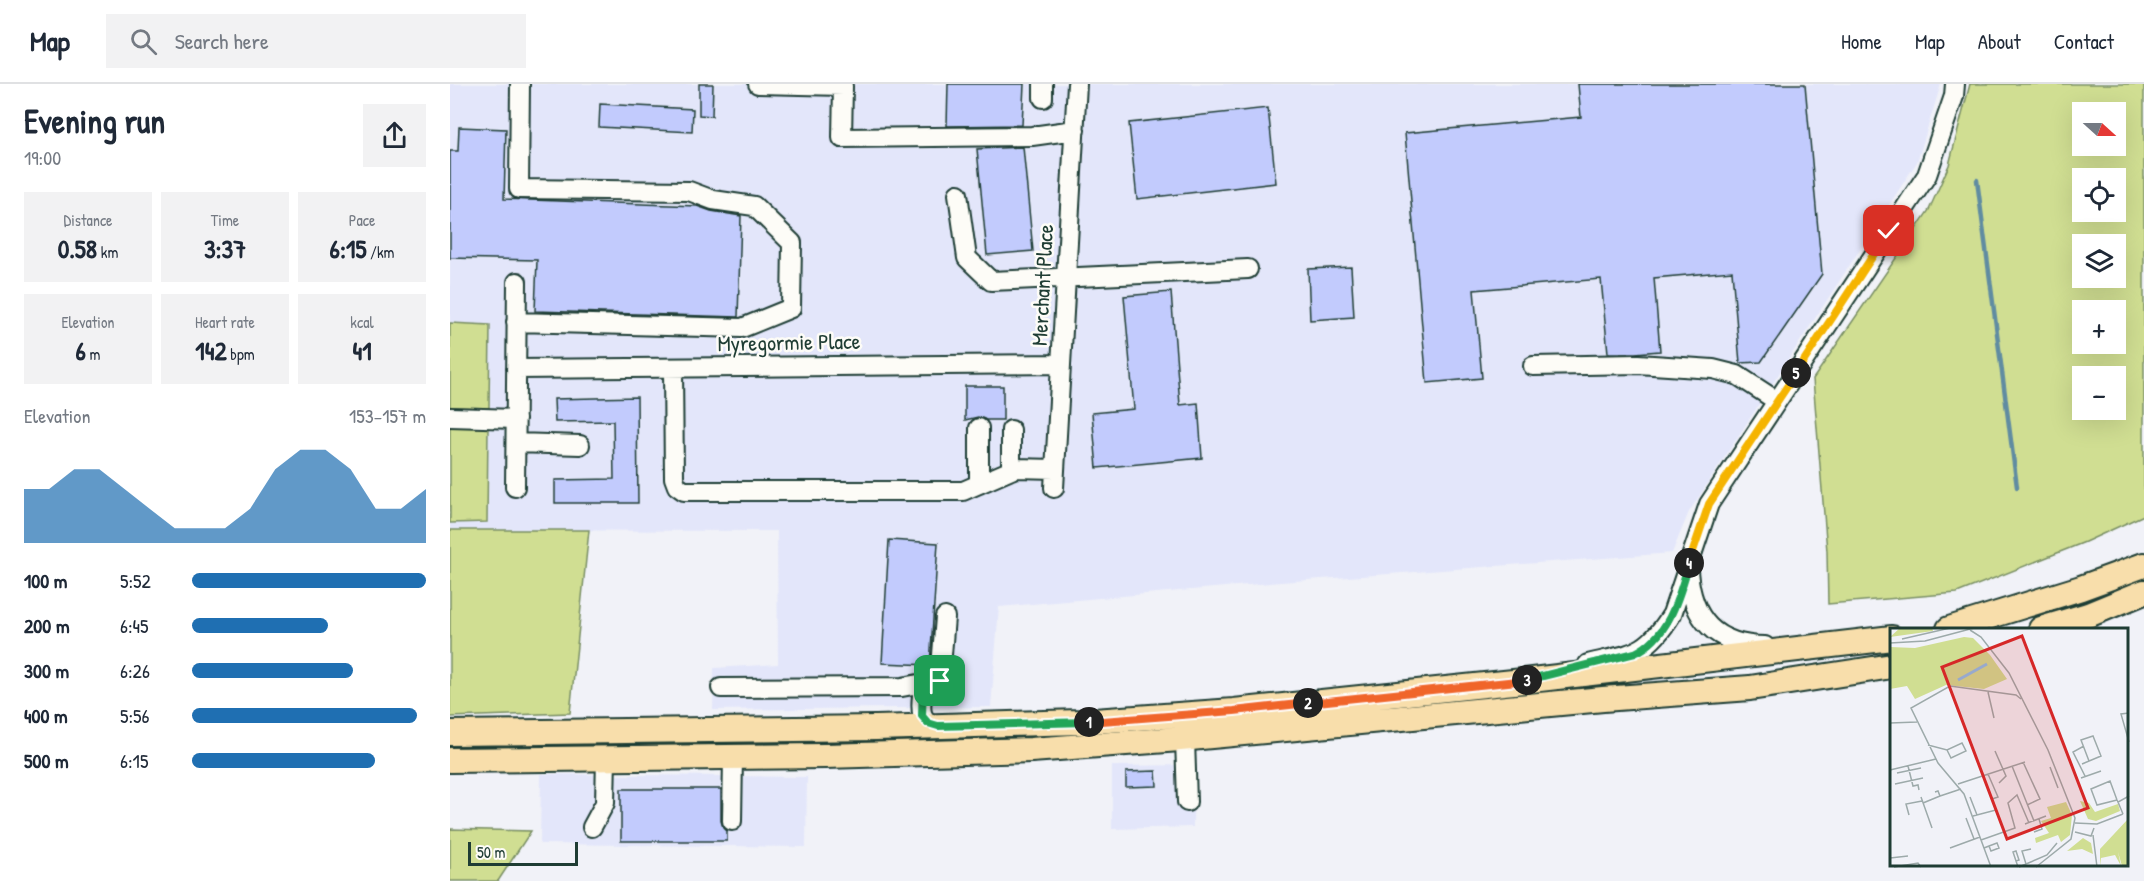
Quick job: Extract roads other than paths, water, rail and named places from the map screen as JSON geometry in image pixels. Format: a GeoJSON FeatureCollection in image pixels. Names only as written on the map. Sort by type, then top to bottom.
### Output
{"type":"FeatureCollection","features":[{"type":"Feature","properties":{"kind":"main road"},"geometry":{"type":"LineString","coordinates":[[1952,628],[2144,566]]}},
{"type":"Feature","properties":{"kind":"main road"},"geometry":{"type":"LineString","coordinates":[[2044,628],[2144,594]]}},
{"type":"Feature","properties":{"kind":"main road"},"geometry":{"type":"LineString","coordinates":[[450,733],[883,728],[930,719],[1080,722],[1234,711],[1523,681],[1881,639]]}},
{"type":"Feature","properties":{"kind":"main road"},"geometry":{"type":"LineString","coordinates":[[450,760],[825,756],[1031,750],[1185,739],[1603,699],[1750,688],[1890,666]]}},
{"type":"Feature","properties":{"kind":"street"},"geometry":{"type":"LineString","coordinates":[[517,327],[742,328],[791,308],[792,243],[754,206],[712,200],[689,191],[519,189],[520,84]]}},
{"type":"Feature","properties":{"kind":"street"},"geometry":{"type":"LineString","coordinates":[[758,84],[843,86],[842,138],[1032,136],[1075,130]]}},
{"type":"Feature","properties":{"kind":"street","name":"Merchant Place"},"geometry":{"type":"LineString","coordinates":[[1054,488],[1077,84]]}},
{"type":"Feature","properties":{"kind":"street"},"geometry":{"type":"LineString","coordinates":[[1523,681],[1635,653],[1653,642],[1672,614],[1709,504],[1927,175],[1954,96],[1955,84]]}},
{"type":"Feature","properties":{"kind":"street"},"geometry":{"type":"LineString","coordinates":[[958,194],[967,258],[991,280],[1066,279],[1248,269]]}},
{"type":"Feature","properties":{"kind":"street"},"geometry":{"type":"LineString","coordinates":[[515,487],[517,282]]}},
{"type":"Feature","properties":{"kind":"street","name":"Myregormie Place"},"geometry":{"type":"LineString","coordinates":[[516,369],[1061,364]]}},
{"type":"Feature","properties":{"kind":"street"},"geometry":{"type":"LineString","coordinates":[[1533,366],[1638,364],[1713,369],[1737,375],[1777,401]]}},
{"type":"Feature","properties":{"kind":"street"},"geometry":{"type":"LineString","coordinates":[[673,368],[674,478],[677,486],[684,491],[963,490],[1016,468],[1055,469]]}},
{"type":"Feature","properties":{"kind":"street"},"geometry":{"type":"LineString","coordinates":[[450,417],[516,419]]}},
{"type":"Feature","properties":{"kind":"street"},"geometry":{"type":"LineString","coordinates":[[979,428],[979,484]]}},
{"type":"Feature","properties":{"kind":"street"},"geometry":{"type":"LineString","coordinates":[[1011,430],[1011,470]]}},
{"type":"Feature","properties":{"kind":"street"},"geometry":{"type":"LineString","coordinates":[[516,443],[580,445]]}},
{"type":"Feature","properties":{"kind":"street"},"geometry":{"type":"LineString","coordinates":[[1688,566],[1692,595],[1701,619],[1716,633],[1732,641],[1763,646],[1881,639]]}},
{"type":"Feature","properties":{"kind":"street"},"geometry":{"type":"LineString","coordinates":[[721,688],[902,687],[940,681],[945,617]]}},
{"type":"Feature","properties":{"kind":"street"},"geometry":{"type":"LineString","coordinates":[[923,685],[930,719]]}},
{"type":"Feature","properties":{"kind":"street"},"geometry":{"type":"LineString","coordinates":[[1185,739],[1187,802]]}},
{"type":"Feature","properties":{"kind":"street"},"geometry":{"type":"LineString","coordinates":[[732,821],[733,756]]}},
{"type":"Feature","properties":{"kind":"street"},"geometry":{"type":"LineString","coordinates":[[592,827],[605,803],[606,757]]}},
{"type":"Feature","properties":{"kind":"waterway"},"geometry":{"type":"LineString","coordinates":[[1977,180],[2017,487]]}}]}
